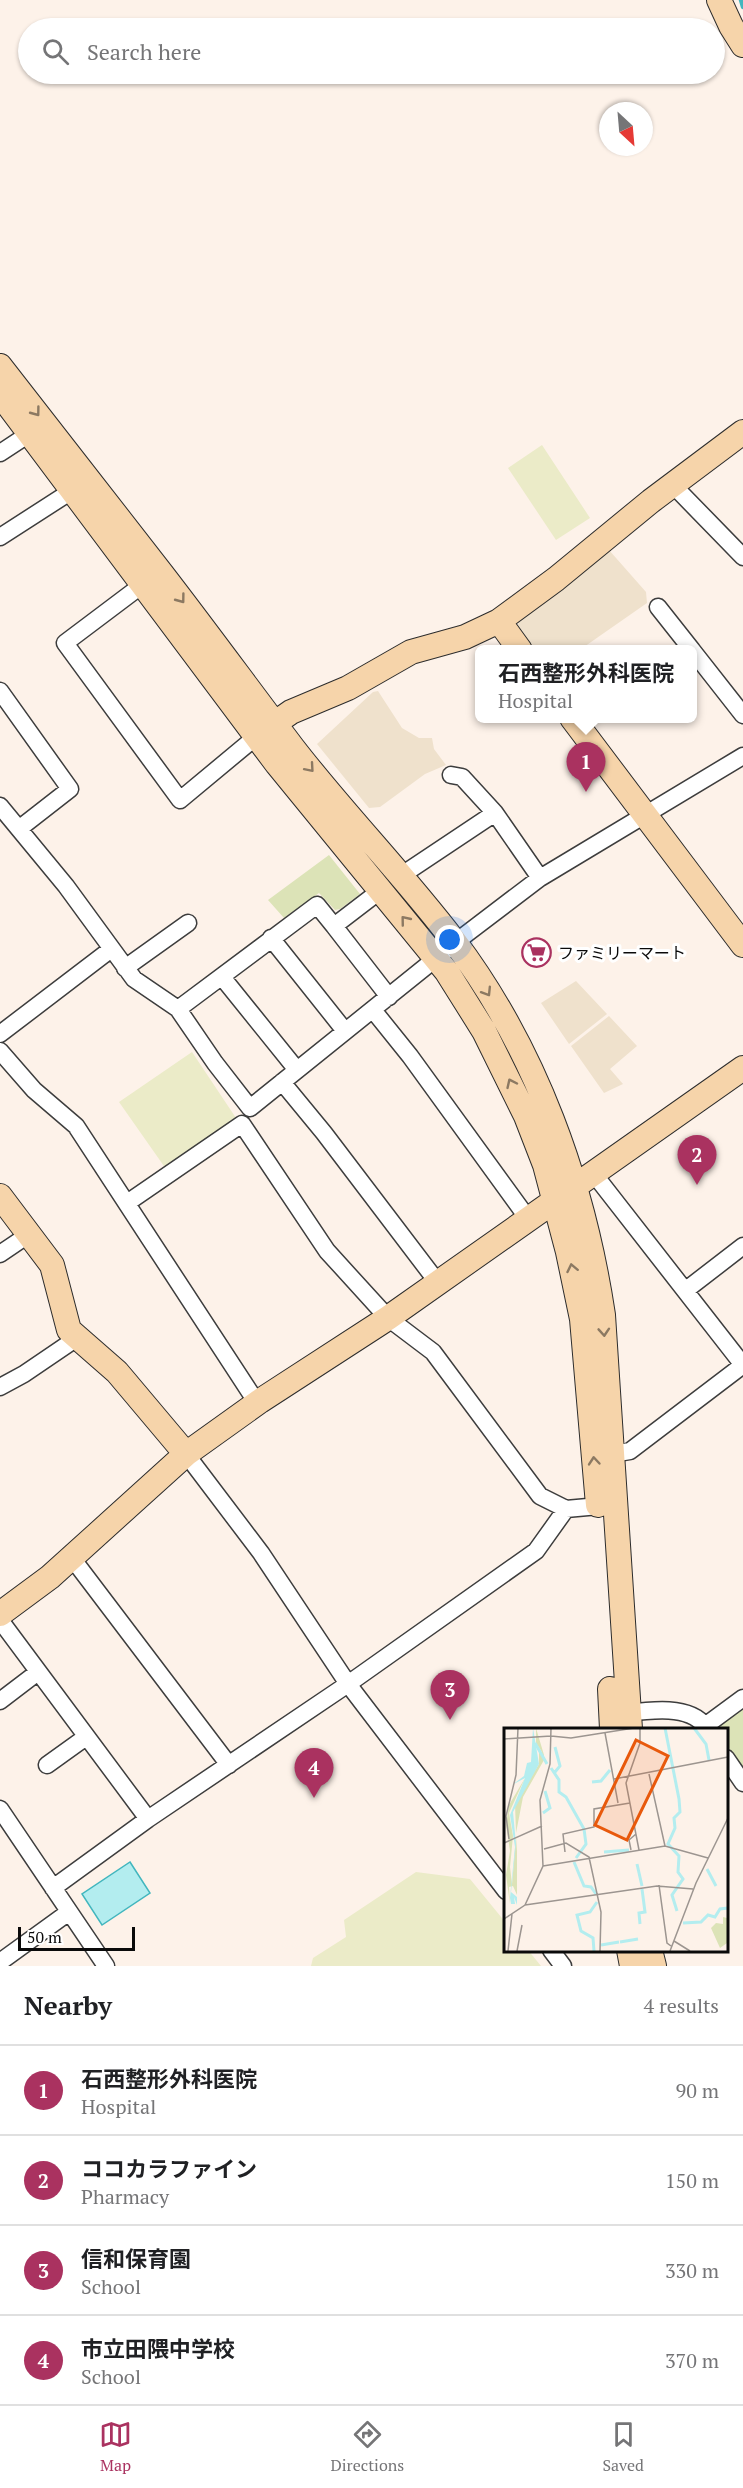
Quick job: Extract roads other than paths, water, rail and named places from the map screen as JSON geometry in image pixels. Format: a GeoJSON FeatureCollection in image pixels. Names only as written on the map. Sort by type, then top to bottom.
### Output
{"type":"FeatureCollection","features":[{"type":"Feature","properties":{"kind":"street"},"geometry":{"type":"LineString","coordinates":[[719,0],[730,26],[743,45]]}},
{"type":"Feature","properties":{"kind":"street"},"geometry":{"type":"LineString","coordinates":[[0,366],[151,578],[265,729],[381,890],[436,958],[484,1031],[526,1116],[545,1165],[555,1201],[582,1320],[620,1722]]}},
{"type":"Feature","properties":{"kind":"street"},"geometry":{"type":"LineString","coordinates":[[0,394],[73,490],[151,578]]}},
{"type":"Feature","properties":{"kind":"street"},"geometry":{"type":"LineString","coordinates":[[151,578],[65,643],[180,800],[265,729],[291,712],[348,688],[411,652],[465,637],[499,621],[743,432]]}},
{"type":"Feature","properties":{"kind":"street"},"geometry":{"type":"LineString","coordinates":[[0,453],[29,434]]}},
{"type":"Feature","properties":{"kind":"street"},"geometry":{"type":"LineString","coordinates":[[673,485],[743,556]]}},
{"type":"Feature","properties":{"kind":"street"},"geometry":{"type":"LineString","coordinates":[[0,537],[73,490]]}},
{"type":"Feature","properties":{"kind":"street"},"geometry":{"type":"LineString","coordinates":[[658,607],[688,645]]}},
{"type":"Feature","properties":{"kind":"street"},"geometry":{"type":"LineString","coordinates":[[499,621],[516,645]]}},
{"type":"Feature","properties":{"kind":"street"},"geometry":{"type":"LineString","coordinates":[[697,656],[743,715]]}},
{"type":"Feature","properties":{"kind":"street"},"geometry":{"type":"LineString","coordinates":[[0,691],[70,789],[20,828]]}},
{"type":"Feature","properties":{"kind":"street"},"geometry":{"type":"LineString","coordinates":[[576,723],[743,945]]}},
{"type":"Feature","properties":{"kind":"street"},"geometry":{"type":"LineString","coordinates":[[265,729],[295,750],[402,875],[455,943],[495,1004],[532,1073],[562,1145],[584,1180],[686,1290],[743,1365],[630,1451],[612,1454]]}},
{"type":"Feature","properties":{"kind":"street"},"geometry":{"type":"LineString","coordinates":[[0,806],[66,886],[124,968],[134,979],[178,1009],[250,1108],[436,958],[540,878],[743,756]]}},
{"type":"Feature","properties":{"kind":"street"},"geometry":{"type":"LineString","coordinates":[[452,775],[462,777],[495,813],[540,878]]}},
{"type":"Feature","properties":{"kind":"street"},"geometry":{"type":"LineString","coordinates":[[402,875],[495,813]]}},
{"type":"Feature","properties":{"kind":"street"},"geometry":{"type":"LineString","coordinates":[[334,926],[381,890]]}},
{"type":"Feature","properties":{"kind":"street"},"geometry":{"type":"LineString","coordinates":[[178,1009],[317,905],[389,997]]}},
{"type":"Feature","properties":{"kind":"street"},"geometry":{"type":"LineString","coordinates":[[124,968],[188,923]]}},
{"type":"Feature","properties":{"kind":"street"},"geometry":{"type":"LineString","coordinates":[[271,938],[345,1031]]}},
{"type":"Feature","properties":{"kind":"street"},"geometry":{"type":"LineString","coordinates":[[0,1034],[110,950]]}},
{"type":"Feature","properties":{"kind":"street"},"geometry":{"type":"LineString","coordinates":[[222,977],[297,1070]]}},
{"type":"Feature","properties":{"kind":"street"},"geometry":{"type":"LineString","coordinates":[[373,1010],[410,1056],[529,1220]]}},
{"type":"Feature","properties":{"kind":"street"},"geometry":{"type":"LineString","coordinates":[[0,1051],[34,1090],[76,1126],[257,1403]]}},
{"type":"Feature","properties":{"kind":"street"},"geometry":{"type":"LineString","coordinates":[[148,1819],[38,1672],[1,1613],[50,1577],[186,1454],[257,1403],[388,1318],[743,1068]]}},
{"type":"Feature","properties":{"kind":"street"},"geometry":{"type":"LineString","coordinates":[[282,1082],[438,1282]]}},
{"type":"Feature","properties":{"kind":"street"},"geometry":{"type":"LineString","coordinates":[[127,1203],[242,1124],[327,1251],[388,1318],[433,1352],[540,1496],[566,1509],[598,1506]]}},
{"type":"Feature","properties":{"kind":"street"},"geometry":{"type":"LineString","coordinates":[[584,1180],[589,1236],[601,1305],[612,1454],[620,1722]]}},
{"type":"Feature","properties":{"kind":"street"},"geometry":{"type":"LineString","coordinates":[[0,1196],[52,1265],[69,1330],[117,1372],[186,1454],[261,1553],[348,1684],[504,1888]]}},
{"type":"Feature","properties":{"kind":"street"},"geometry":{"type":"LineString","coordinates":[[0,1254],[28,1235]]}},
{"type":"Feature","properties":{"kind":"street"},"geometry":{"type":"LineString","coordinates":[[686,1290],[743,1246]]}},
{"type":"Feature","properties":{"kind":"street"},"geometry":{"type":"LineString","coordinates":[[0,1387],[24,1374],[77,1338]]}},
{"type":"Feature","properties":{"kind":"street"},"geometry":{"type":"LineString","coordinates":[[53,1888],[148,1819],[348,1684],[536,1551],[566,1509]]}},
{"type":"Feature","properties":{"kind":"street"},"geometry":{"type":"LineString","coordinates":[[72,1558],[229,1765]]}},
{"type":"Feature","properties":{"kind":"street"},"geometry":{"type":"LineString","coordinates":[[0,1701],[38,1672]]}},
{"type":"Feature","properties":{"kind":"street"},"geometry":{"type":"LineString","coordinates":[[620,1722],[648,1711],[683,1712],[699,1717],[706,1728],[743,1698]]}},
{"type":"Feature","properties":{"kind":"street"},"geometry":{"type":"LineString","coordinates":[[47,1765],[86,1737]]}},
{"type":"Feature","properties":{"kind":"street"},"geometry":{"type":"LineString","coordinates":[[728,1761],[743,1783]]}},
{"type":"Feature","properties":{"kind":"street"},"geometry":{"type":"LineString","coordinates":[[0,1809],[106,1966]]}},
{"type":"Feature","properties":{"kind":"street"},"geometry":{"type":"LineString","coordinates":[[0,1962],[69,1912]]}},
{"type":"Feature","properties":{"kind":"street"},"geometry":{"type":"LineString","coordinates":[[552,1951],[563,1966]]}},
{"type":"Feature","properties":{"kind":"street"},"geometry":{"type":"LineString","coordinates":[[629,1951],[632,1966]]}},
{"type":"Feature","properties":{"kind":"street"},"geometry":{"type":"LineString","coordinates":[[650,1951],[654,1966]]}},
{"type":"Feature","properties":{"kind":"water"},"geometry":{"type":"Polygon","coordinates":[[[130,1862],[150,1893],[102,1925],[82,1894],[130,1862]]]}},
{"type":"Feature","properties":{"kind":"waterway"},"geometry":{"type":"LineString","coordinates":[[741,0],[743,7]]}},
{"type":"Feature","properties":{"kind":"place","name":"石西整形外科医院"},"geometry":{"type":"Point","coordinates":[586,792]}},
{"type":"Feature","properties":{"kind":"place","name":"ファミリーマート"},"geometry":{"type":"Point","coordinates":[537,953]}},
{"type":"Feature","properties":{"kind":"place","name":"ココカラファイン"},"geometry":{"type":"Point","coordinates":[697,1185]}},
{"type":"Feature","properties":{"kind":"place","name":"信和保育園"},"geometry":{"type":"Point","coordinates":[450,1720]}},
{"type":"Feature","properties":{"kind":"place","name":"市立田隈中学校"},"geometry":{"type":"Point","coordinates":[314,1798]}}]}
